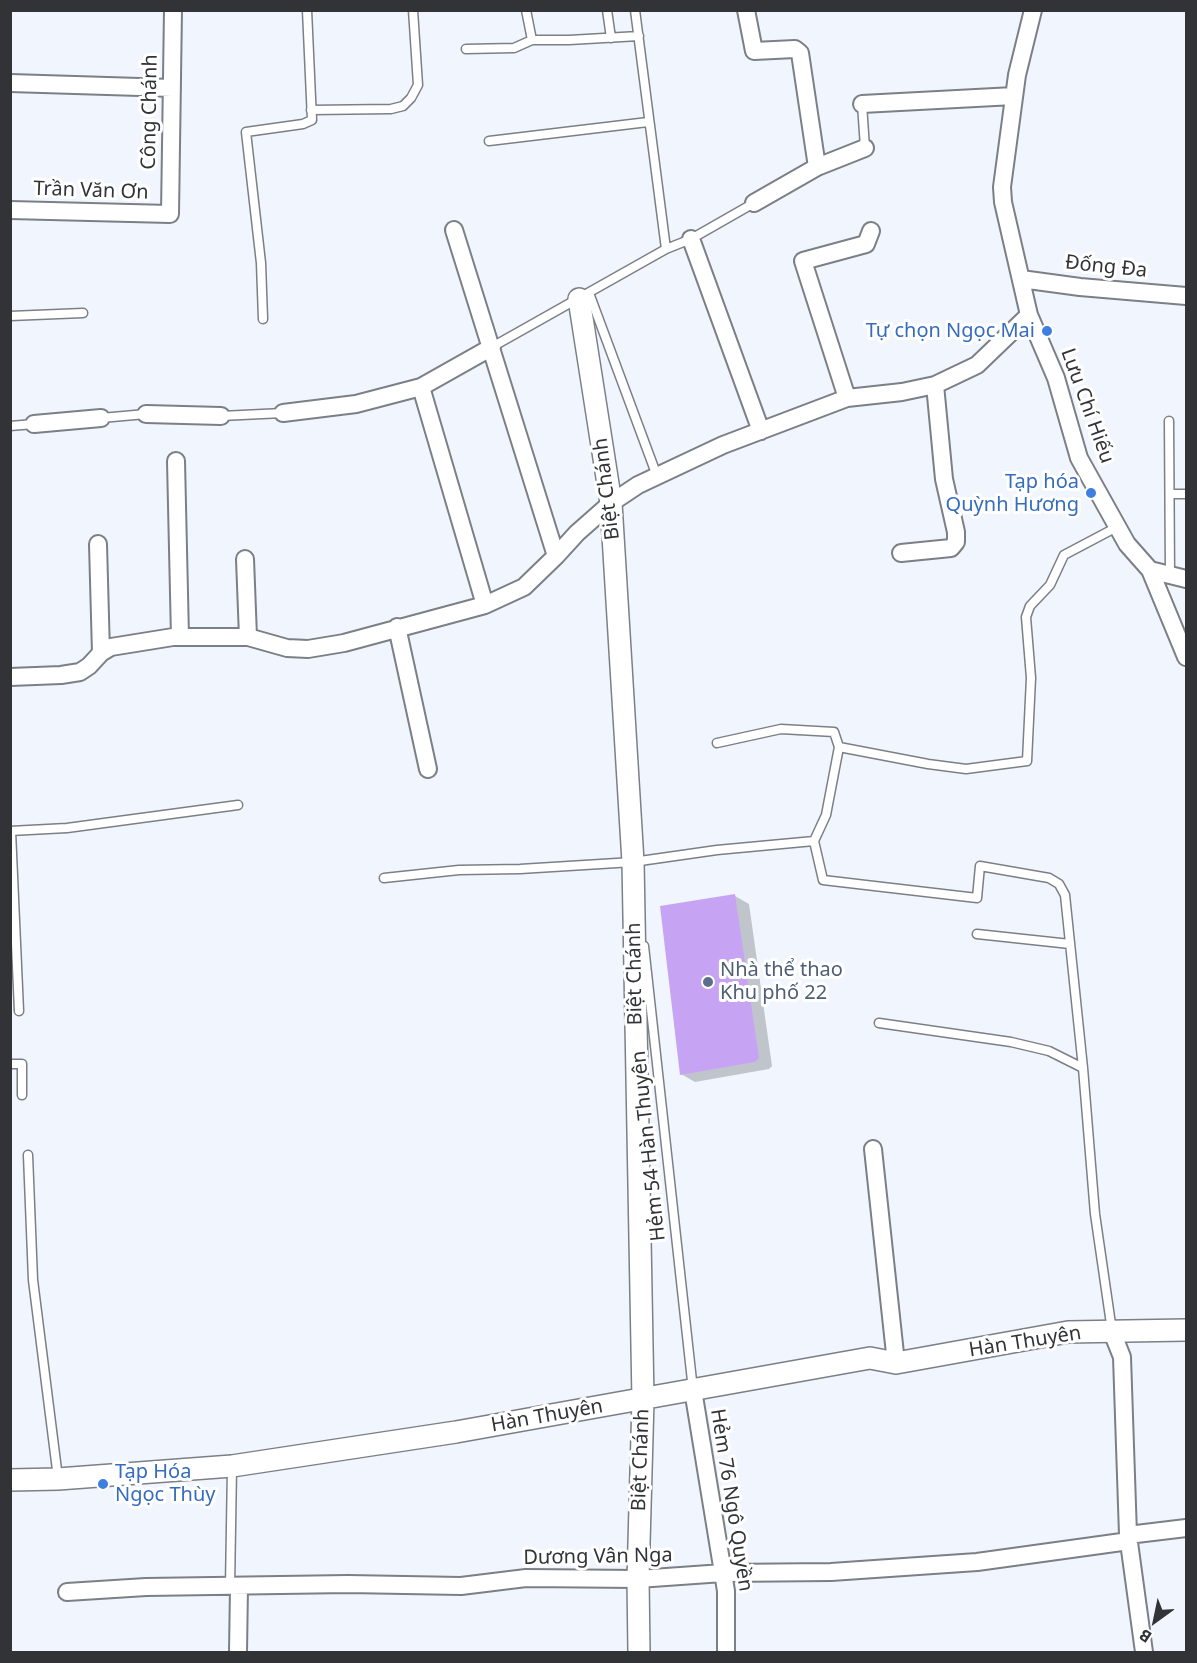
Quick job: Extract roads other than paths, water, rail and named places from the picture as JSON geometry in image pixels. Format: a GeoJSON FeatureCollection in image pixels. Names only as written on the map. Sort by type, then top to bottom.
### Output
{"type":"FeatureCollection","features":[{"type":"Feature","properties":{"kind":"street","name":"Công Chánh"},"geometry":{"type":"LineString","coordinates":[[170,214],[173,10]]}},
{"type":"Feature","properties":{"kind":"street"},"geometry":{"type":"LineString","coordinates":[[746,10],[754,51],[795,49],[800,53],[817,167]]}},
{"type":"Feature","properties":{"kind":"street","name":"Lưu Chí Hiếu"},"geometry":{"type":"LineString","coordinates":[[1033,10],[1014,96],[1002,187],[1003,202],[1029,315],[1056,378],[1079,458],[1127,544],[1150,570],[1186,657]]}},
{"type":"Feature","properties":{"kind":"street"},"geometry":{"type":"LineString","coordinates":[[10,83],[172,88]]}},
{"type":"Feature","properties":{"kind":"street"},"geometry":{"type":"LineString","coordinates":[[862,104],[1014,96]]}},
{"type":"Feature","properties":{"kind":"street"},"geometry":{"type":"LineString","coordinates":[[754,203],[817,167],[866,148]]}},
{"type":"Feature","properties":{"kind":"street","name":"Trần Văn Ơn"},"geometry":{"type":"LineString","coordinates":[[10,210],[170,214]]}},
{"type":"Feature","properties":{"kind":"street"},"geometry":{"type":"LineString","coordinates":[[454,230],[556,556]]}},
{"type":"Feature","properties":{"kind":"street"},"geometry":{"type":"LineString","coordinates":[[847,398],[803,261],[866,244],[871,231]]}},
{"type":"Feature","properties":{"kind":"street"},"geometry":{"type":"LineString","coordinates":[[691,239],[760,431]]}},
{"type":"Feature","properties":{"kind":"street","name":"Đống Đa"},"geometry":{"type":"LineString","coordinates":[[1021,279],[1080,287],[1186,296]]}},
{"type":"Feature","properties":{"kind":"street","name":"Biệt Chánh"},"geometry":{"type":"LineString","coordinates":[[584,296],[611,503],[633,862],[643,1400],[638,1579],[639,1653]]}},
{"type":"Feature","properties":{"kind":"street"},"geometry":{"type":"LineString","coordinates":[[10,677],[80,672],[111,647],[180,637],[248,637],[287,648],[308,650],[344,643],[485,605],[524,587],[576,533],[611,503],[638,485],[723,445],[847,398],[902,392],[935,385],[976,365],[1029,315]]}},
{"type":"Feature","properties":{"kind":"street"},"geometry":{"type":"LineString","coordinates":[[283,413],[356,404],[421,387],[492,347]]}},
{"type":"Feature","properties":{"kind":"street"},"geometry":{"type":"LineString","coordinates":[[901,553],[951,548],[956,542],[956,532],[944,479],[935,385]]}},
{"type":"Feature","properties":{"kind":"street"},"geometry":{"type":"LineString","coordinates":[[421,387],[485,605]]}},
{"type":"Feature","properties":{"kind":"street"},"geometry":{"type":"LineString","coordinates":[[146,414],[220,416]]}},
{"type":"Feature","properties":{"kind":"street"},"geometry":{"type":"LineString","coordinates":[[34,424],[101,418]]}},
{"type":"Feature","properties":{"kind":"street"},"geometry":{"type":"LineString","coordinates":[[176,461],[180,637]]}},
{"type":"Feature","properties":{"kind":"street"},"geometry":{"type":"LineString","coordinates":[[98,544],[101,653]]}},
{"type":"Feature","properties":{"kind":"street"},"geometry":{"type":"LineString","coordinates":[[245,559],[248,637]]}},
{"type":"Feature","properties":{"kind":"street"},"geometry":{"type":"LineString","coordinates":[[1150,570],[1178,578]]}},
{"type":"Feature","properties":{"kind":"street"},"geometry":{"type":"LineString","coordinates":[[397,627],[428,769]]}},
{"type":"Feature","properties":{"kind":"street"},"geometry":{"type":"LineString","coordinates":[[873,1149],[896,1363]]}},
{"type":"Feature","properties":{"kind":"street","name":"Hàn Thuyên"},"geometry":{"type":"LineString","coordinates":[[10,1480],[58,1479],[232,1466],[456,1432],[870,1358],[896,1363],[1068,1332],[1186,1330]]}},
{"type":"Feature","properties":{"kind":"street"},"geometry":{"type":"LineString","coordinates":[[1112,1332],[1122,1357],[1129,1538],[1144,1653]]}},
{"type":"Feature","properties":{"kind":"street","name":"Hẻm 76 Ngô Quyền"},"geometry":{"type":"LineString","coordinates":[[693,1390],[726,1591],[726,1653]]}},
{"type":"Feature","properties":{"kind":"street","name":"Dương Vân Nga"},"geometry":{"type":"LineString","coordinates":[[67,1592],[146,1587],[348,1584],[461,1586],[526,1578],[638,1579],[723,1573],[831,1572],[977,1562],[1186,1528]]}},
{"type":"Feature","properties":{"kind":"street"},"geometry":{"type":"LineString","coordinates":[[234,1587],[238,1653]]}},
{"type":"Feature","properties":{"kind":"lane"},"geometry":{"type":"LineString","coordinates":[[263,319],[261,263],[246,132],[303,124],[312,120],[308,10]]}},
{"type":"Feature","properties":{"kind":"lane"},"geometry":{"type":"LineString","coordinates":[[311,110],[391,109],[402,106],[411,98],[418,85],[413,10]]}},
{"type":"Feature","properties":{"kind":"lane"},"geometry":{"type":"LineString","coordinates":[[526,10],[532,40]]}},
{"type":"Feature","properties":{"kind":"lane"},"geometry":{"type":"LineString","coordinates":[[607,10],[611,38]]}},
{"type":"Feature","properties":{"kind":"lane"},"geometry":{"type":"LineString","coordinates":[[635,10],[666,249]]}},
{"type":"Feature","properties":{"kind":"lane"},"geometry":{"type":"LineString","coordinates":[[466,50],[514,48],[532,40],[639,36]]}},
{"type":"Feature","properties":{"kind":"lane"},"geometry":{"type":"LineString","coordinates":[[862,104],[866,148]]}},
{"type":"Feature","properties":{"kind":"lane"},"geometry":{"type":"LineString","coordinates":[[489,141],[648,122]]}},
{"type":"Feature","properties":{"kind":"lane"},"geometry":{"type":"LineString","coordinates":[[492,347],[666,249],[691,239],[754,203]]}},
{"type":"Feature","properties":{"kind":"lane"},"geometry":{"type":"LineString","coordinates":[[584,296],[657,476]]}},
{"type":"Feature","properties":{"kind":"lane"},"geometry":{"type":"LineString","coordinates":[[10,316],[83,313]]}},
{"type":"Feature","properties":{"kind":"lane"},"geometry":{"type":"LineString","coordinates":[[220,416],[283,413]]}},
{"type":"Feature","properties":{"kind":"lane"},"geometry":{"type":"LineString","coordinates":[[101,418],[146,414]]}},
{"type":"Feature","properties":{"kind":"lane"},"geometry":{"type":"LineString","coordinates":[[1169,421],[1170,494],[1178,578]]}},
{"type":"Feature","properties":{"kind":"lane"},"geometry":{"type":"LineString","coordinates":[[10,426],[34,424]]}},
{"type":"Feature","properties":{"kind":"lane"},"geometry":{"type":"LineString","coordinates":[[1170,494],[1186,494]]}},
{"type":"Feature","properties":{"kind":"lane"},"geometry":{"type":"LineString","coordinates":[[839,747],[966,769],[1027,761],[1031,678],[1026,617],[1030,606],[1050,585],[1064,555],[1117,527]]}},
{"type":"Feature","properties":{"kind":"lane"},"geometry":{"type":"LineString","coordinates":[[717,743],[781,729],[834,732],[839,747],[826,815],[814,841],[823,880],[977,898],[980,866],[1049,878],[1059,884],[1065,895],[1095,1214],[1112,1332]]}},
{"type":"Feature","properties":{"kind":"lane"},"geometry":{"type":"LineString","coordinates":[[18,1011],[11,831],[67,828],[238,805]]}},
{"type":"Feature","properties":{"kind":"lane"},"geometry":{"type":"LineString","coordinates":[[384,878],[459,870],[520,869],[633,862],[717,850],[814,841]]}},
{"type":"Feature","properties":{"kind":"lane","name":"Hẻm 54 Hàn Thuyên"},"geometry":{"type":"LineString","coordinates":[[633,862],[648,978],[693,1390]]}},
{"type":"Feature","properties":{"kind":"lane"},"geometry":{"type":"LineString","coordinates":[[977,934],[1070,944]]}},
{"type":"Feature","properties":{"kind":"lane"},"geometry":{"type":"LineString","coordinates":[[879,1023],[1011,1042],[1048,1051],[1083,1068]]}},
{"type":"Feature","properties":{"kind":"lane"},"geometry":{"type":"LineString","coordinates":[[10,1064],[22,1064],[22,1095]]}},
{"type":"Feature","properties":{"kind":"lane"},"geometry":{"type":"LineString","coordinates":[[28,1155],[33,1280],[58,1479]]}},
{"type":"Feature","properties":{"kind":"lane"},"geometry":{"type":"LineString","coordinates":[[232,1466],[234,1587]]}},
{"type":"Feature","properties":{"kind":"place","name":"Tự chọn Ngọc Mai"},"geometry":{"type":"Point","coordinates":[1047,331]}},
{"type":"Feature","properties":{"kind":"place","name":"Tạp hóa Quỳnh Hương"},"geometry":{"type":"Point","coordinates":[1091,493]}},
{"type":"Feature","properties":{"kind":"place","name":"Nhà thể thao Khu phố 22"},"geometry":{"type":"Point","coordinates":[708,982]}},
{"type":"Feature","properties":{"kind":"place","name":"Tạp Hóa Ngọc Thùy"},"geometry":{"type":"Point","coordinates":[103,1484]}}]}
